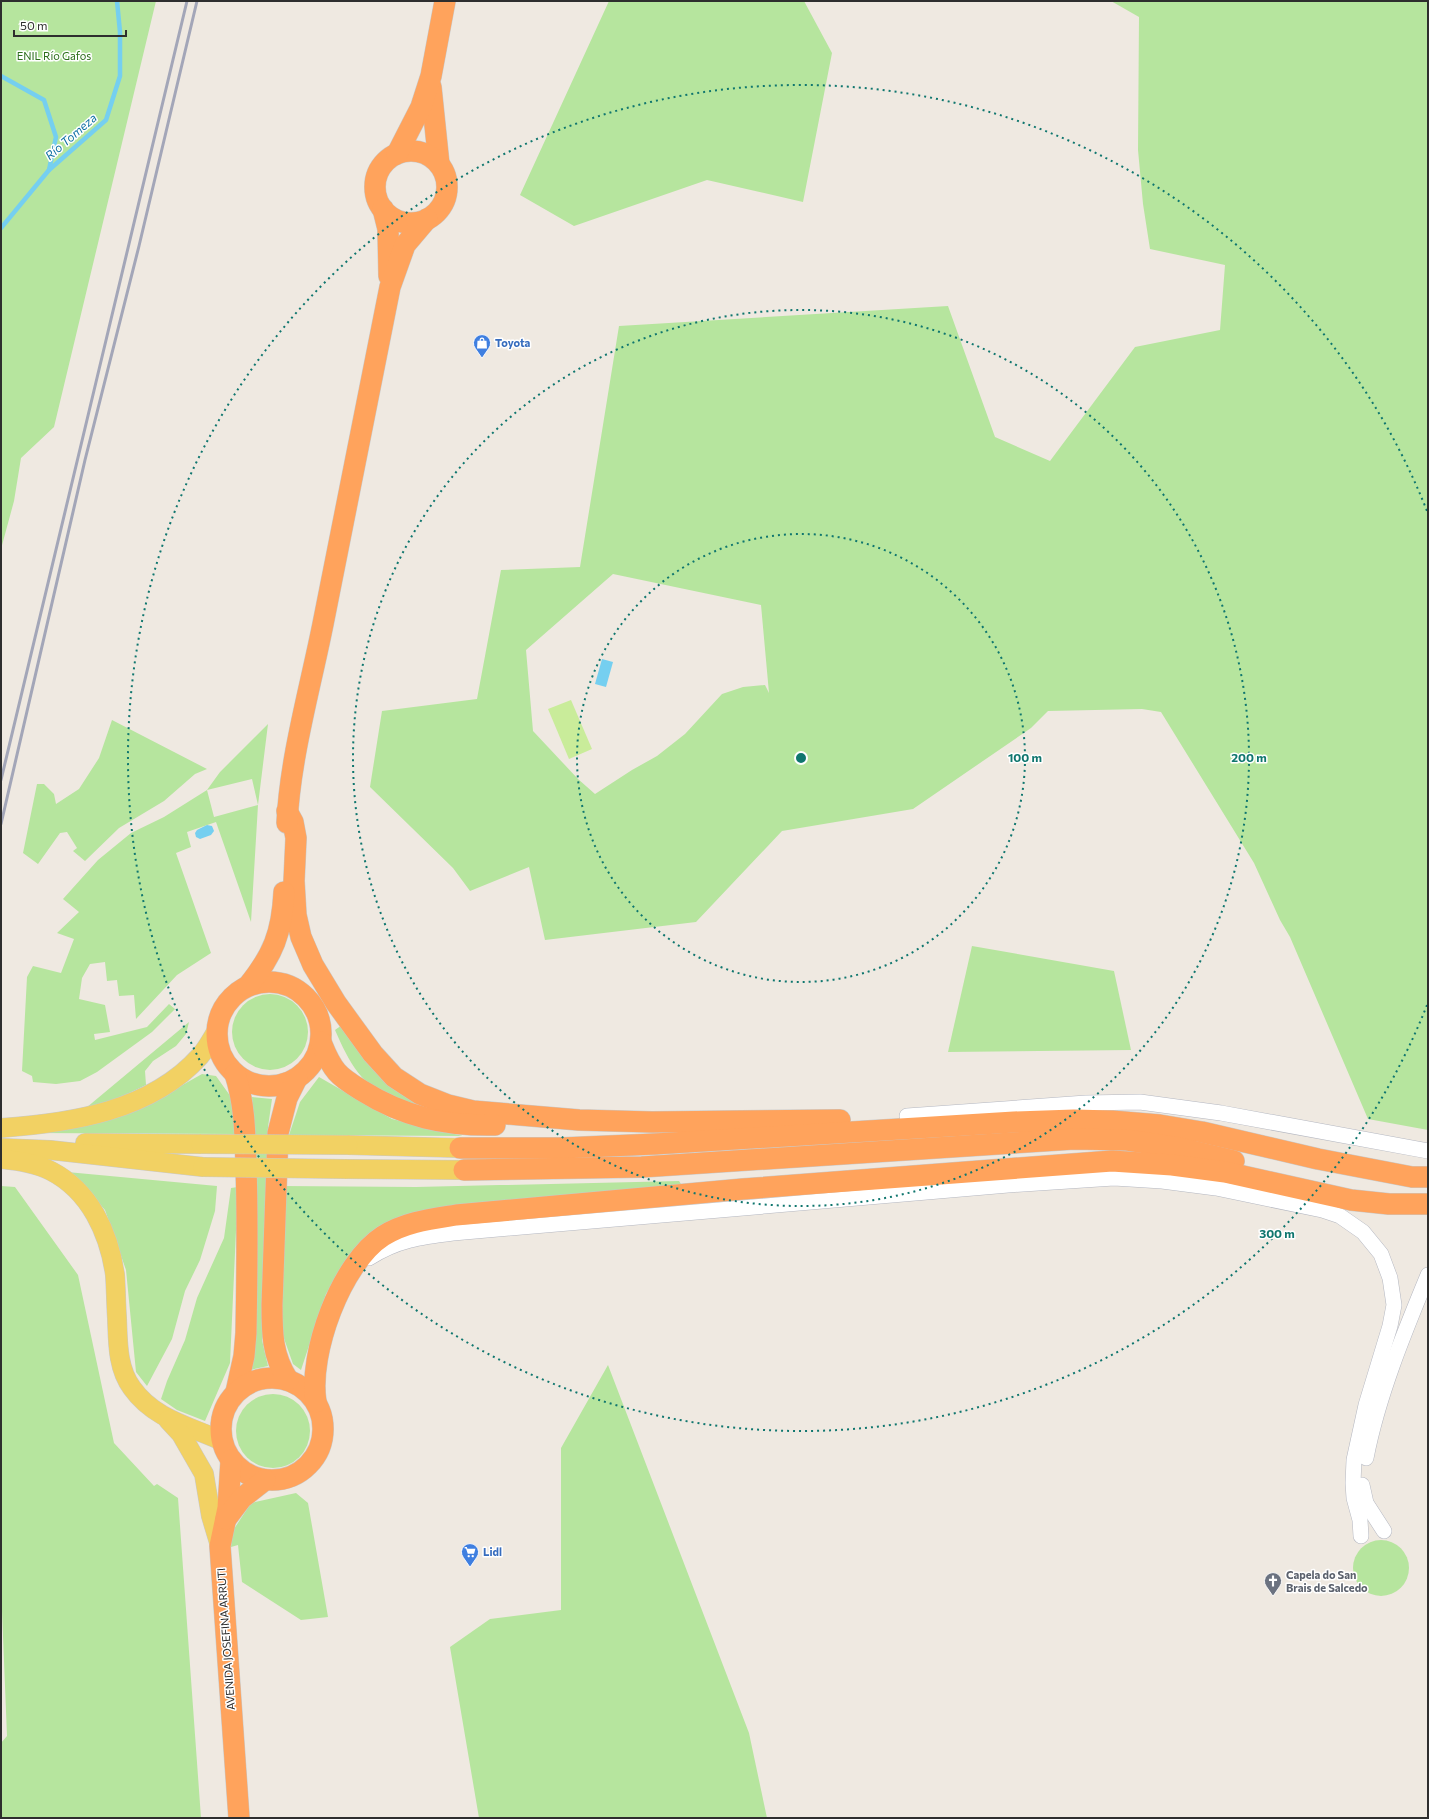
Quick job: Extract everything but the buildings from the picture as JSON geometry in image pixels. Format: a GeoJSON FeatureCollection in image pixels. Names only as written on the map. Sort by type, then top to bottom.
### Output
{"type":"FeatureCollection","features":[{"type":"Feature","properties":{"kind":"highway"},"geometry":{"type":"LineString","coordinates":[[397,154],[421,107],[431,76],[445,1]]}},
{"type":"Feature","properties":{"kind":"highway"},"geometry":{"type":"LineString","coordinates":[[431,76],[431,99],[439,164],[446,178],[447,192],[445,201],[438,212],[427,219],[405,245],[390,287],[330,589],[296,748],[287,810],[283,917],[288,938],[320,1023],[321,1042],[337,1073],[382,1103],[416,1117],[452,1123],[486,1125],[551,1125],[580,1120]]}},
{"type":"Feature","properties":{"kind":"highway"},"geometry":{"type":"LineString","coordinates":[[427,219],[412,223],[404,222],[391,216],[383,209],[378,201],[376,181],[383,165],[397,154],[409,151],[418,151],[430,156],[439,164]]}},
{"type":"Feature","properties":{"kind":"highway"},"geometry":{"type":"LineString","coordinates":[[383,209],[388,229],[390,287]]}},
{"type":"Feature","properties":{"kind":"highway"},"geometry":{"type":"LineString","coordinates":[[287,810],[293,822],[296,838],[294,880],[296,908],[301,937],[313,965],[336,1003],[372,1054],[394,1077],[420,1094],[448,1105],[473,1111],[580,1120],[652,1122],[813,1121],[907,1116],[934,1121],[946,1127]]}},
{"type":"Feature","properties":{"kind":"highway"},"geometry":{"type":"LineString","coordinates":[[283,917],[270,954],[262,969],[248,986],[231,998],[224,1007],[219,1018],[217,1042],[227,1065],[235,1074],[246,1081],[259,1085],[272,1086],[285,1084],[297,1078],[308,1068],[316,1056],[321,1042]]}},
{"type":"Feature","properties":{"kind":"highway"},"geometry":{"type":"LineString","coordinates":[[248,986],[268,982],[284,984],[298,991],[313,1006]]}},
{"type":"Feature","properties":{"kind":"highway"},"geometry":{"type":"LineString","coordinates":[[235,1074],[241,1092],[245,1120],[247,1191],[246,1333],[244,1356],[236,1392]]}},
{"type":"Feature","properties":{"kind":"highway"},"geometry":{"type":"LineString","coordinates":[[288,1380],[281,1369],[275,1352],[272,1328],[278,1133],[287,1098],[297,1078]]}},
{"type":"Feature","properties":{"kind":"highway"},"geometry":{"type":"LineString","coordinates":[[460,1148],[562,1148],[655,1144],[1074,1120],[1160,1125],[1202,1132],[1318,1159],[1428,1178]]}},
{"type":"Feature","properties":{"kind":"highway"},"geometry":{"type":"LineString","coordinates":[[464,1170],[642,1167],[1074,1138],[1120,1140],[1180,1148],[1341,1187],[1428,1203]]}},
{"type":"Feature","properties":{"kind":"highway"},"geometry":{"type":"LineString","coordinates":[[316,1402],[314,1379],[326,1324],[334,1304],[348,1277],[365,1252],[384,1236],[419,1221],[456,1215],[743,1188],[1054,1164],[1112,1161],[1172,1165],[1225,1172],[1351,1200],[1389,1204],[1428,1203]]}},
{"type":"Feature","properties":{"kind":"highway"},"geometry":{"type":"LineString","coordinates":[[274,1378],[288,1380],[299,1385],[308,1392],[316,1402],[321,1414],[324,1428],[322,1443],[315,1458],[305,1469],[293,1476],[279,1480],[265,1480],[252,1477],[240,1470],[231,1460],[222,1441],[220,1428],[222,1415],[228,1402],[236,1392],[248,1384],[261,1379],[274,1378]]}},
{"type":"Feature","properties":{"kind":"highway","name":"AVENIDA JOSEFINA ARRUTI"},"geometry":{"type":"LineString","coordinates":[[231,1460],[230,1492],[220,1546],[239,1818]]}},
{"type":"Feature","properties":{"kind":"highway"},"geometry":{"type":"LineString","coordinates":[[226,1520],[242,1498],[265,1480]]}},
{"type":"Feature","properties":{"kind":"main road"},"geometry":{"type":"LineString","coordinates":[[1,1128],[79,1118],[128,1104],[177,1077],[201,1055],[217,1030]]}},
{"type":"Feature","properties":{"kind":"main road"},"geometry":{"type":"LineString","coordinates":[[1,1148],[65,1143],[348,1145],[460,1148]]}},
{"type":"Feature","properties":{"kind":"main road"},"geometry":{"type":"LineString","coordinates":[[1,1148],[50,1150],[203,1167],[464,1170]]}},
{"type":"Feature","properties":{"kind":"main road"},"geometry":{"type":"LineString","coordinates":[[1,1159],[22,1162],[51,1171],[77,1188],[99,1220],[107,1240],[115,1275],[119,1348],[122,1370],[130,1387],[139,1398],[163,1417],[180,1434],[204,1474],[211,1516],[220,1546]]}},
{"type":"Feature","properties":{"kind":"main road"},"geometry":{"type":"LineString","coordinates":[[163,1417],[222,1441]]}},
{"type":"Feature","properties":{"kind":"street"},"geometry":{"type":"LineString","coordinates":[[907,1116],[1086,1103],[1140,1102],[1221,1112],[1428,1151]]}},
{"type":"Feature","properties":{"kind":"street"},"geometry":{"type":"LineString","coordinates":[[348,1277],[369,1258],[385,1248],[417,1237],[1008,1185],[1114,1178],[1162,1181],[1224,1189],[1322,1210],[1340,1216],[1363,1232],[1381,1254],[1390,1278],[1394,1305],[1390,1326],[1366,1405],[1354,1460],[1354,1498],[1360,1520],[1361,1536]]}},
{"type":"Feature","properties":{"kind":"street"},"geometry":{"type":"LineString","coordinates":[[1384,1531],[1366,1503],[1362,1488],[1364,1466],[1369,1439],[1392,1368],[1428,1275]]}},
{"type":"Feature","properties":{"kind":"green space","name":"ENIL Río Gafos"},"geometry":{"type":"Polygon","coordinates":[[[1,1],[156,1],[54,427],[21,458],[14,501],[1,549],[1,1]]]}},
{"type":"Feature","properties":{"kind":"green space"},"geometry":{"type":"Polygon","coordinates":[[[609,1],[804,1],[832,53],[803,202],[707,180],[574,226],[520,195],[609,1]]]}},
{"type":"Feature","properties":{"kind":"green space"},"geometry":{"type":"Polygon","coordinates":[[[1111,1],[1428,1],[1428,1130],[1368,1119],[1290,937],[1280,920],[1254,863],[1161,712],[1142,709],[1048,711],[1031,728],[913,809],[782,831],[696,922],[545,940],[529,867],[470,891],[453,868],[370,787],[382,711],[477,699],[501,570],[580,567],[619,326],[948,306],[995,437],[1050,461],[1135,347],[1220,330],[1225,265],[1150,249],[1143,204],[1138,150],[1139,17],[1111,1]],[[613,574],[526,650],[533,731],[578,779],[595,794],[657,756],[685,734],[722,694],[743,687],[765,685],[769,693],[761,605],[613,574]]]}},
{"type":"Feature","properties":{"kind":"green space"},"geometry":{"type":"Polygon","coordinates":[[[571,700],[592,749],[569,759],[548,709],[571,700]]]}},
{"type":"Feature","properties":{"kind":"green space"},"geometry":{"type":"Polygon","coordinates":[[[112,720],[207,769],[195,774],[164,801],[119,828],[85,861],[73,851],[77,848],[67,832],[60,833],[38,864],[23,853],[37,784],[44,784],[54,794],[56,804],[79,789],[99,758],[112,720]]]}},
{"type":"Feature","properties":{"kind":"green space"},"geometry":{"type":"Polygon","coordinates":[[[268,724],[258,805],[252,779],[207,790],[220,772],[268,724]]]}},
{"type":"Feature","properties":{"kind":"green space"},"geometry":{"type":"Polygon","coordinates":[[[207,790],[214,817],[258,805],[251,922],[216,822],[187,832],[191,847],[176,853],[211,953],[177,975],[136,1019],[134,995],[119,996],[117,980],[107,981],[105,962],[90,964],[82,978],[79,999],[105,1005],[110,1032],[94,1034],[95,1040],[147,1027],[169,1004],[175,1009],[152,1032],[97,1072],[80,1081],[56,1084],[33,1082],[32,1076],[22,1071],[27,977],[33,966],[61,973],[74,939],[57,933],[79,912],[63,899],[98,860],[131,833],[164,817],[207,790]]]}},
{"type":"Feature","properties":{"kind":"green space"},"geometry":{"type":"Polygon","coordinates":[[[972,946],[1114,971],[1131,1050],[948,1052],[972,946]]]}},
{"type":"Feature","properties":{"kind":"green space"},"geometry":{"type":"Polygon","coordinates":[[[270,994],[285,997],[297,1005],[305,1017],[308,1032],[305,1047],[297,1059],[285,1067],[270,1070],[255,1067],[243,1059],[235,1047],[232,1032],[235,1017],[243,1005],[255,997],[270,994]]]}},
{"type":"Feature","properties":{"kind":"green space"},"geometry":{"type":"Polygon","coordinates":[[[189,1022],[186,1034],[176,1046],[153,1061],[145,1071],[146,1085],[117,1099],[86,1108],[189,1022]]]}},
{"type":"Feature","properties":{"kind":"green space"},"geometry":{"type":"Polygon","coordinates":[[[342,1025],[446,1111],[403,1104],[385,1096],[375,1089],[358,1073],[346,1053],[335,1030],[342,1025]]]}},
{"type":"Feature","properties":{"kind":"green space"},"geometry":{"type":"Polygon","coordinates":[[[202,1074],[216,1076],[231,1097],[239,1134],[33,1133],[147,1105],[202,1074]]]}},
{"type":"Feature","properties":{"kind":"green space"},"geometry":{"type":"Polygon","coordinates":[[[319,1077],[392,1119],[463,1136],[289,1135],[300,1102],[319,1077]]]}},
{"type":"Feature","properties":{"kind":"green space"},"geometry":{"type":"Polygon","coordinates":[[[252,1097],[272,1099],[268,1127],[262,1340],[268,1366],[250,1370],[257,1199],[252,1097]]]}},
{"type":"Feature","properties":{"kind":"green space"},"geometry":{"type":"Polygon","coordinates":[[[67,1172],[217,1186],[215,1211],[200,1260],[185,1291],[172,1339],[147,1386],[136,1372],[126,1270],[105,1210],[82,1184],[67,1172]]]}},
{"type":"Feature","properties":{"kind":"green space"},"geometry":{"type":"Polygon","coordinates":[[[679,1181],[681,1184],[344,1263],[326,1294],[301,1370],[293,1364],[281,1330],[282,1186],[416,1187],[679,1181]]]}},
{"type":"Feature","properties":{"kind":"green space"},"geometry":{"type":"Polygon","coordinates":[[[1,1186],[15,1187],[78,1275],[114,1443],[154,1486],[157,1484],[178,1498],[201,1818],[1,1818],[1,1743],[7,1736],[1,1611],[1,1186]]]}},
{"type":"Feature","properties":{"kind":"green space"},"geometry":{"type":"Polygon","coordinates":[[[238,1187],[230,1363],[205,1421],[177,1410],[161,1399],[167,1381],[185,1340],[197,1298],[224,1238],[231,1188],[238,1187]]]}},
{"type":"Feature","properties":{"kind":"green space"},"geometry":{"type":"Polygon","coordinates":[[[608,1365],[749,1733],[767,1818],[479,1818],[450,1647],[490,1619],[561,1610],[561,1448],[608,1365]]]}},
{"type":"Feature","properties":{"kind":"green space"},"geometry":{"type":"Polygon","coordinates":[[[273,1394],[287,1397],[299,1405],[307,1417],[310,1431],[307,1445],[299,1457],[287,1465],[273,1468],[259,1465],[247,1457],[239,1445],[236,1431],[239,1417],[247,1405],[259,1397],[273,1394]]]}},
{"type":"Feature","properties":{"kind":"green space"},"geometry":{"type":"Polygon","coordinates":[[[296,1493],[308,1503],[328,1617],[301,1620],[242,1582],[238,1545],[231,1547],[232,1532],[251,1503],[296,1493]]]}},
{"type":"Feature","properties":{"kind":"green space"},"geometry":{"type":"Polygon","coordinates":[[[1376,1540],[1386,1540],[1401,1548],[1407,1557],[1409,1568],[1407,1579],[1401,1588],[1386,1596],[1376,1596],[1365,1591],[1358,1584],[1353,1573],[1353,1563],[1358,1552],[1365,1545],[1376,1540]]]}},
{"type":"Feature","properties":{"kind":"water"},"geometry":{"type":"Polygon","coordinates":[[[602,659],[613,662],[606,687],[595,684],[602,659]]]}},
{"type":"Feature","properties":{"kind":"water"},"geometry":{"type":"Polygon","coordinates":[[[207,825],[212,826],[214,831],[211,835],[200,839],[196,837],[195,833],[197,830],[207,825]]]}},
{"type":"Feature","properties":{"kind":"waterway","name":"Río Tomeza"},"geometry":{"type":"LineString","coordinates":[[49,170],[106,120],[120,76],[120,32],[117,1]]}},
{"type":"Feature","properties":{"kind":"waterway","name":"Río Tomeza"},"geometry":{"type":"LineString","coordinates":[[1,76],[44,100],[56,137],[49,170],[1,228]]}},
{"type":"Feature","properties":{"kind":"railway"},"geometry":{"type":"LineString","coordinates":[[1,780],[187,1]]}},
{"type":"Feature","properties":{"kind":"railway"},"geometry":{"type":"LineString","coordinates":[[1,824],[85,460],[139,246],[197,1]]}},
{"type":"Feature","properties":{"kind":"place","name":"Toyota"},"geometry":{"type":"Point","coordinates":[482,358]}},
{"type":"Feature","properties":{"kind":"place","name":"Lidl"},"geometry":{"type":"Point","coordinates":[470,1567]}},
{"type":"Feature","properties":{"kind":"place","name":"Capela do San Brais de Salcedo"},"geometry":{"type":"Point","coordinates":[1273,1596]}}]}
